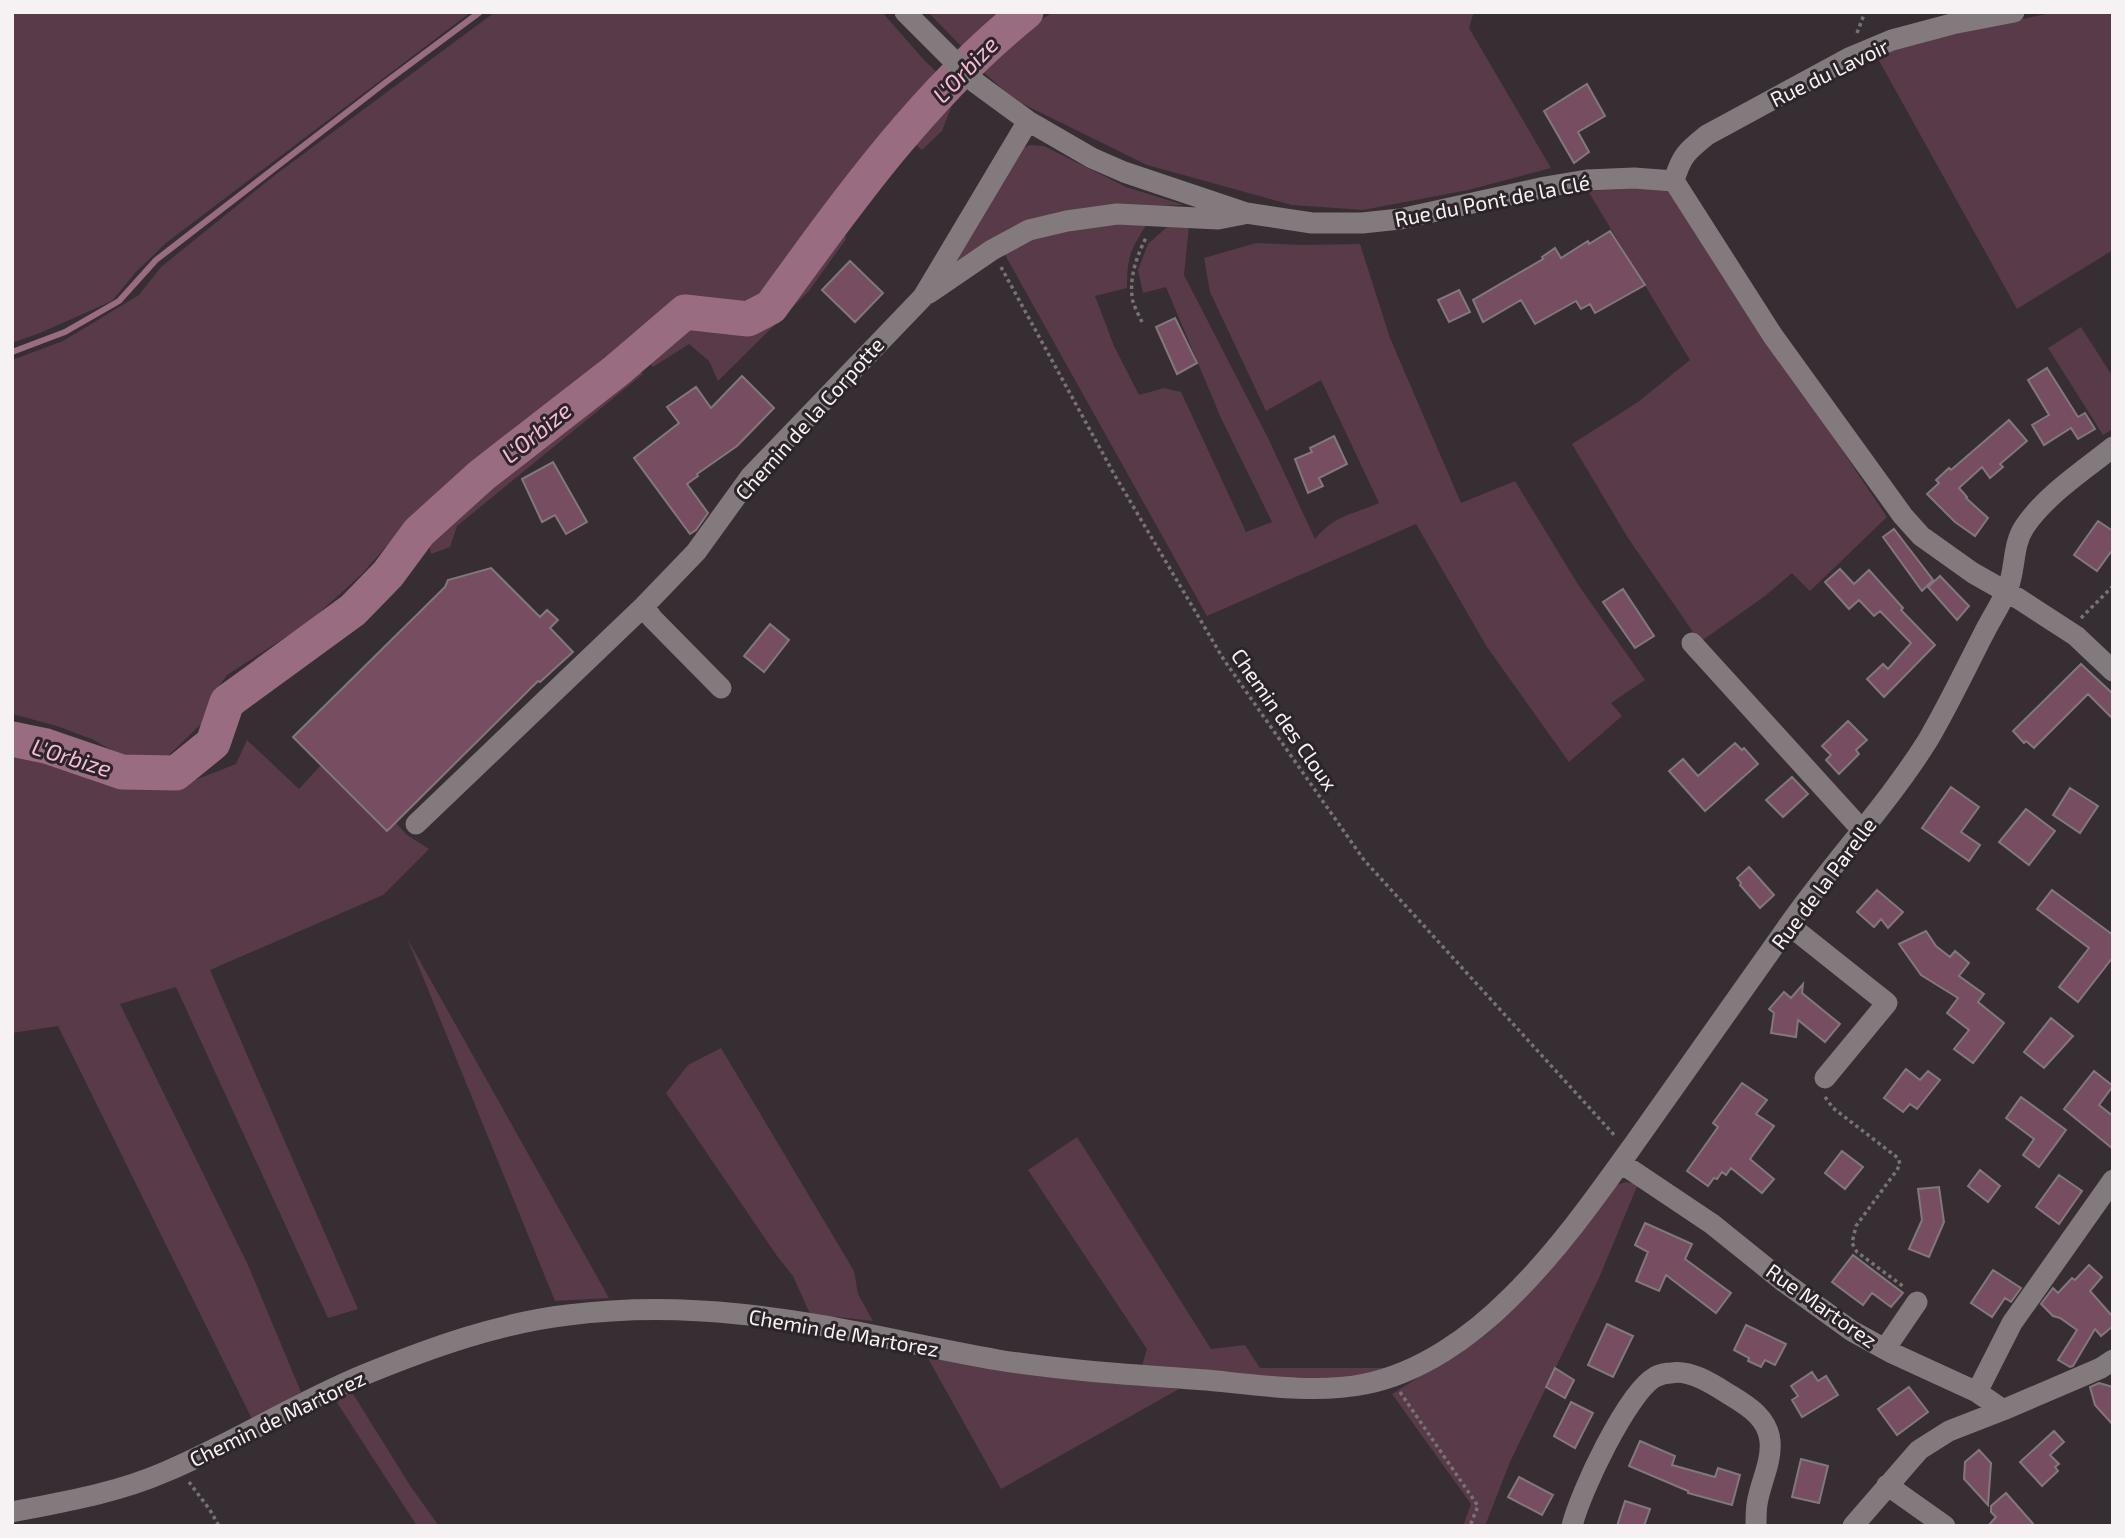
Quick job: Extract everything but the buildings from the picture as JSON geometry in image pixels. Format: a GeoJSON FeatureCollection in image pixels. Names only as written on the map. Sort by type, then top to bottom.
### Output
{"type":"FeatureCollection","features":[{"type":"Feature","properties":{"kind":"street","name":"Rue du Pont de la Clé"},"geometry":{"type":"LineString","coordinates":[[905,12],[969,76],[1028,121],[1092,158],[1124,172],[1246,214],[1312,223],[1362,223],[1400,219],[1587,180],[1634,178],[1674,181]]}},
{"type":"Feature","properties":{"kind":"street","name":"Rue du Lavoir"},"geometry":{"type":"LineString","coordinates":[[1674,181],[1678,164],[1688,150],[1707,135],[1849,58],[1892,40],[1952,24],[2014,12]]}},
{"type":"Feature","properties":{"kind":"street","name":"Chemin de la Corpotte"},"geometry":{"type":"LineString","coordinates":[[923,297],[1028,121]]}},
{"type":"Feature","properties":{"kind":"street"},"geometry":{"type":"LineString","coordinates":[[1674,181],[1773,336],[1903,516],[1921,536],[1973,573],[2076,636],[2113,671]]}},
{"type":"Feature","properties":{"kind":"street","name":"Chemin de la Corpotte"},"geometry":{"type":"LineString","coordinates":[[416,824],[644,606],[696,552],[751,476],[923,297],[992,250],[1029,230],[1117,214],[1219,219],[1246,214]]}},
{"type":"Feature","properties":{"kind":"street","name":"Rue de la Parelle"},"geometry":{"type":"LineString","coordinates":[[1625,1157],[1788,925],[1919,754],[1941,719],[2006,592],[2014,569],[2019,536],[2030,519],[2048,500],[2113,447]]}},
{"type":"Feature","properties":{"kind":"street"},"geometry":{"type":"LineString","coordinates":[[644,606],[652,618],[721,688]]}},
{"type":"Feature","properties":{"kind":"street"},"geometry":{"type":"LineString","coordinates":[[1692,643],[1862,830]]}},
{"type":"Feature","properties":{"kind":"street"},"geometry":{"type":"LineString","coordinates":[[1788,925],[1887,1003],[1825,1078]]}},
{"type":"Feature","properties":{"kind":"street","name":"Rue Martorez"},"geometry":{"type":"LineString","coordinates":[[1625,1157],[1784,1282],[1852,1331],[1977,1392],[2003,1409]]}},
{"type":"Feature","properties":{"kind":"street","name":"Chemin de Martorez"},"geometry":{"type":"LineString","coordinates":[[12,1511],[75,1499],[162,1474],[359,1376],[435,1347],[508,1326],[564,1315],[675,1311],[738,1313],[871,1334],[1001,1360],[1074,1369],[1271,1386],[1324,1388],[1361,1385],[1402,1374],[1436,1356],[1507,1302],[1578,1220],[1625,1157]]}},
{"type":"Feature","properties":{"kind":"street"},"geometry":{"type":"LineString","coordinates":[[1977,1392],[2012,1323],[2113,1180]]}},
{"type":"Feature","properties":{"kind":"street"},"geometry":{"type":"LineString","coordinates":[[1885,1349],[1917,1302]]}},
{"type":"Feature","properties":{"kind":"street"},"geometry":{"type":"LineString","coordinates":[[1853,1526],[1919,1450],[1949,1431],[2109,1370]]}},
{"type":"Feature","properties":{"kind":"street"},"geometry":{"type":"LineString","coordinates":[[1572,1526],[1602,1451],[1639,1393],[1655,1378],[1674,1372],[1692,1375],[1715,1385],[1755,1410],[1765,1425],[1770,1441],[1768,1462],[1757,1504],[1756,1526]]}},
{"type":"Feature","properties":{"kind":"street"},"geometry":{"type":"LineString","coordinates":[[1887,1485],[1945,1526]]}},
{"type":"Feature","properties":{"kind":"path"},"geometry":{"type":"LineString","coordinates":[[1142,322],[1133,302],[1132,282],[1136,257],[1158,216]]}},
{"type":"Feature","properties":{"kind":"path","name":"Chemin des Cloux"},"geometry":{"type":"LineString","coordinates":[[992,250],[1114,474],[1224,660],[1364,860],[1625,1157]]}},
{"type":"Feature","properties":{"kind":"path"},"geometry":{"type":"LineString","coordinates":[[2067,632],[2113,586]]}},
{"type":"Feature","properties":{"kind":"path"},"geometry":{"type":"LineString","coordinates":[[1825,1078],[1822,1091],[1833,1108],[1898,1158],[1900,1164],[1856,1226],[1852,1243],[1857,1252],[1912,1293],[1917,1302]]}},
{"type":"Feature","properties":{"kind":"path"},"geometry":{"type":"LineString","coordinates":[[1390,1377],[1478,1506],[1470,1526]]}},
{"type":"Feature","properties":{"kind":"path"},"geometry":{"type":"LineString","coordinates":[[177,1466],[219,1526]]}},
{"type":"Feature","properties":{"kind":"shaded area"},"geometry":{"type":"Polygon","coordinates":[[[12,12],[471,12],[166,243],[136,272],[112,301],[12,343],[12,12]]]}},
{"type":"Feature","properties":{"kind":"shaded area"},"geometry":{"type":"Polygon","coordinates":[[[495,12],[882,12],[925,61],[957,92],[942,131],[922,150],[901,132],[836,211],[846,239],[809,291],[718,381],[709,361],[689,344],[653,367],[633,345],[621,347],[643,374],[457,526],[450,547],[431,554],[423,509],[411,518],[362,574],[309,622],[227,675],[216,690],[201,724],[167,757],[125,758],[94,740],[57,726],[12,714],[12,360],[63,341],[139,295],[161,267],[275,175],[495,12]]]}},
{"type":"Feature","properties":{"kind":"shaded area"},"geometry":{"type":"Polygon","coordinates":[[[928,12],[1006,12],[963,48],[928,12]]]}},
{"type":"Feature","properties":{"kind":"shaded area"},"geometry":{"type":"Polygon","coordinates":[[[1054,12],[1478,12],[1473,15],[1469,28],[1551,168],[1468,190],[1363,210],[1292,205],[1147,165],[1015,100],[982,71],[1037,22],[1054,12]]]}},
{"type":"Feature","properties":{"kind":"shaded area"},"geometry":{"type":"Polygon","coordinates":[[[2055,12],[2113,12],[2113,250],[2017,309],[1877,57],[1900,46],[2055,12]]]}},
{"type":"Feature","properties":{"kind":"shaded area"},"geometry":{"type":"Polygon","coordinates":[[[1030,145],[1044,146],[1126,187],[1184,205],[1095,208],[948,272],[1019,150],[1030,145]]]}},
{"type":"Feature","properties":{"kind":"shaded area"},"geometry":{"type":"Polygon","coordinates":[[[1656,187],[1668,191],[1887,517],[1810,591],[1792,573],[1765,596],[1700,642],[1628,538],[1572,444],[1638,402],[1690,360],[1588,191],[1656,187]]]}},
{"type":"Feature","properties":{"kind":"shaded area"},"geometry":{"type":"Polygon","coordinates":[[[1149,221],[1131,253],[1127,288],[1095,296],[1114,346],[1139,395],[1164,388],[1181,392],[1246,532],[1272,522],[1221,418],[1166,287],[1143,293],[1138,270],[1148,244],[1167,227],[1189,226],[1184,275],[1268,438],[1315,539],[1337,520],[1379,503],[1321,380],[1266,411],[1210,292],[1204,258],[1256,243],[1360,244],[1390,338],[1461,503],[1515,481],[1579,586],[1645,680],[1611,703],[1622,716],[1569,762],[1487,647],[1416,524],[1207,616],[1004,253],[1036,237],[1080,227],[1149,221]]]}},
{"type":"Feature","properties":{"kind":"shaded area"},"geometry":{"type":"Polygon","coordinates":[[[2081,327],[2113,377],[2113,429],[2103,435],[2048,348],[2081,327]]]}},
{"type":"Feature","properties":{"kind":"shaded area"},"geometry":{"type":"Polygon","coordinates":[[[247,740],[299,789],[321,765],[386,831],[396,823],[407,835],[429,849],[383,895],[210,970],[358,1309],[328,1318],[176,987],[120,1004],[248,1265],[301,1392],[252,1419],[58,1026],[12,1033],[12,754],[103,781],[159,788],[187,783],[236,764],[247,740]]]}},
{"type":"Feature","properties":{"kind":"shaded area"},"geometry":{"type":"Polygon","coordinates":[[[407,938],[609,1298],[555,1301],[407,938]]]}},
{"type":"Feature","properties":{"kind":"shaded area"},"geometry":{"type":"Polygon","coordinates":[[[721,1048],[854,1271],[858,1294],[873,1321],[810,1314],[793,1276],[666,1093],[688,1065],[721,1048]]]}},
{"type":"Feature","properties":{"kind":"shaded area"},"geometry":{"type":"Polygon","coordinates":[[[1077,1137],[1211,1349],[1245,1345],[1260,1368],[1388,1368],[1328,1383],[1142,1366],[1147,1349],[1028,1170],[1077,1137]]]}},
{"type":"Feature","properties":{"kind":"shaded area"},"geometry":{"type":"Polygon","coordinates":[[[1626,1182],[1638,1184],[1599,1278],[1510,1462],[1485,1526],[1463,1526],[1471,1504],[1392,1394],[1486,1335],[1546,1271],[1617,1185],[1626,1182]]]}},
{"type":"Feature","properties":{"kind":"shaded area"},"geometry":{"type":"Polygon","coordinates":[[[925,1353],[1053,1375],[1179,1389],[1001,1489],[925,1353]]]}},
{"type":"Feature","properties":{"kind":"shaded area"},"geometry":{"type":"Polygon","coordinates":[[[350,1389],[411,1487],[439,1526],[417,1526],[334,1398],[350,1389]]]}},
{"type":"Feature","properties":{"kind":"waterway"},"geometry":{"type":"LineString","coordinates":[[12,352],[65,332],[119,301],[156,260],[480,12]]}},
{"type":"Feature","properties":{"kind":"waterway","name":"L'Orbize"},"geometry":{"type":"LineString","coordinates":[[12,739],[46,746],[122,772],[176,773],[213,743],[227,702],[353,610],[388,574],[419,532],[482,475],[616,371],[685,312],[748,319],[771,307],[889,151],[954,78],[1026,12]]}}]}
